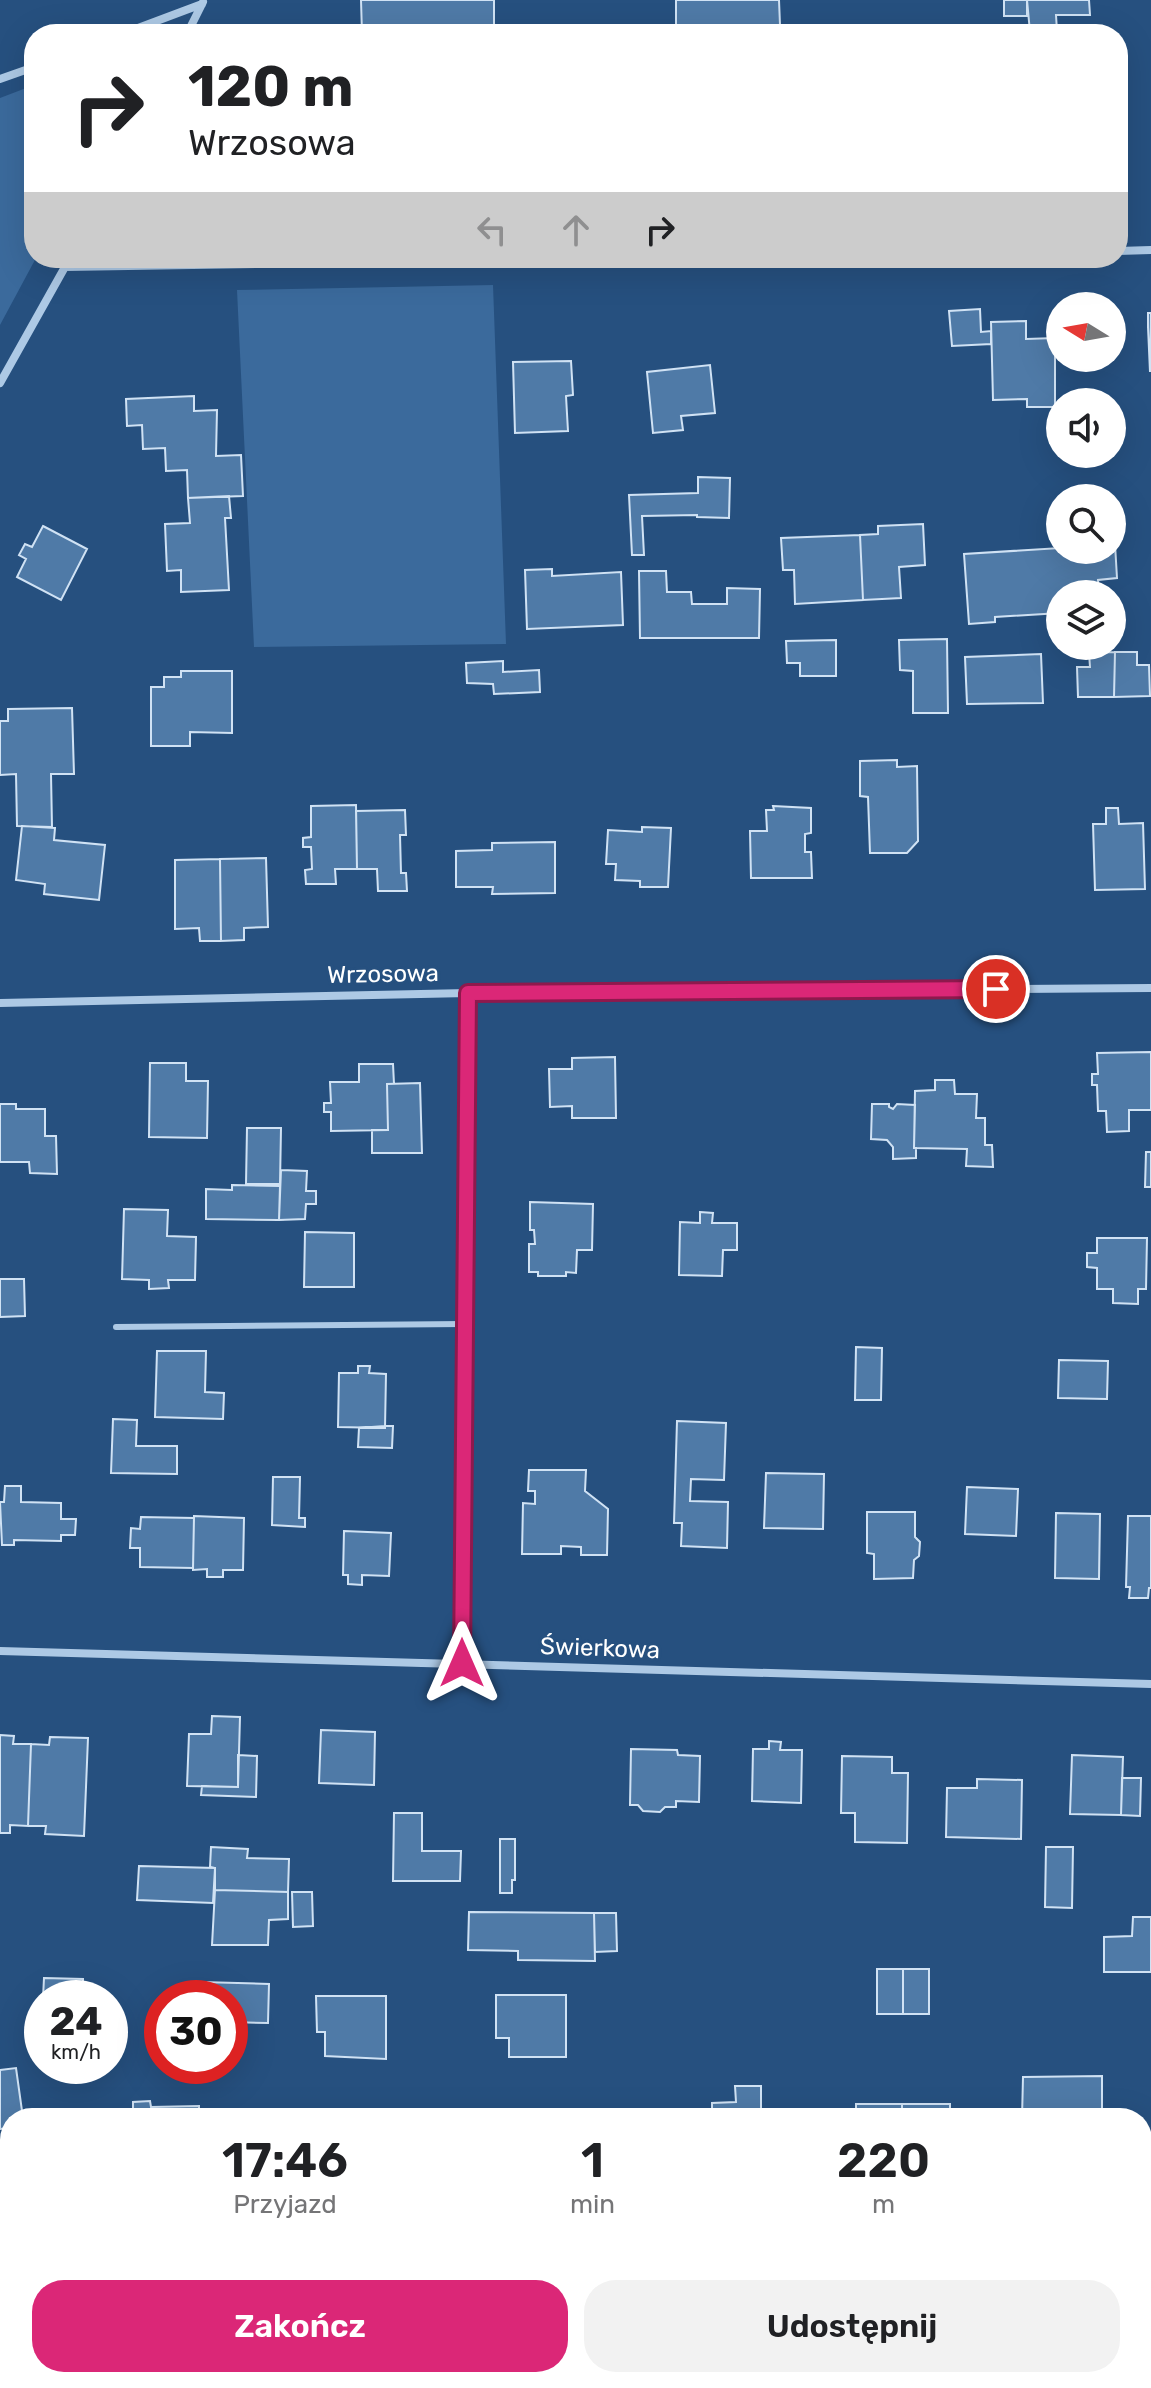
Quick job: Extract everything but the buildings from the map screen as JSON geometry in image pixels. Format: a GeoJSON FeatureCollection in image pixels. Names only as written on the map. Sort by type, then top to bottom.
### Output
{"type":"FeatureCollection","features":[{"type":"Feature","properties":{"kind":"street"},"geometry":{"type":"LineString","coordinates":[[147,24],[203,2]]}},
{"type":"Feature","properties":{"kind":"street"},"geometry":{"type":"LineString","coordinates":[[192,24],[203,2]]}},
{"type":"Feature","properties":{"kind":"street"},"geometry":{"type":"LineString","coordinates":[[0,79],[24,71]]}},
{"type":"Feature","properties":{"kind":"street"},"geometry":{"type":"LineString","coordinates":[[1128,251],[1151,250]]}},
{"type":"Feature","properties":{"kind":"street"},"geometry":{"type":"LineString","coordinates":[[0,383],[64,268]]}},
{"type":"Feature","properties":{"kind":"street","name":"Wrzosowa"},"geometry":{"type":"LineString","coordinates":[[0,1003],[468,993],[1151,988]]}},
{"type":"Feature","properties":{"kind":"street"},"geometry":{"type":"LineString","coordinates":[[462,1663],[468,993]]}},
{"type":"Feature","properties":{"kind":"street","name":"Świerkowa"},"geometry":{"type":"LineString","coordinates":[[0,1651],[1151,1684]]}},
{"type":"Feature","properties":{"kind":"lane"},"geometry":{"type":"LineString","coordinates":[[116,1327],[465,1324]]}},
{"type":"Feature","properties":{"kind":"shaded area"},"geometry":{"type":"Polygon","coordinates":[[[24,89],[24,268],[31,268],[0,325],[0,98],[24,89]]]}},
{"type":"Feature","properties":{"kind":"shaded area"},"geometry":{"type":"Polygon","coordinates":[[[493,285],[506,644],[254,647],[237,290],[493,285]]]}},
{"type":"Feature","properties":{"kind":"route"},"geometry":{"type":"LineString","coordinates":[[462,1663],[468,993],[996,989]]}}]}
